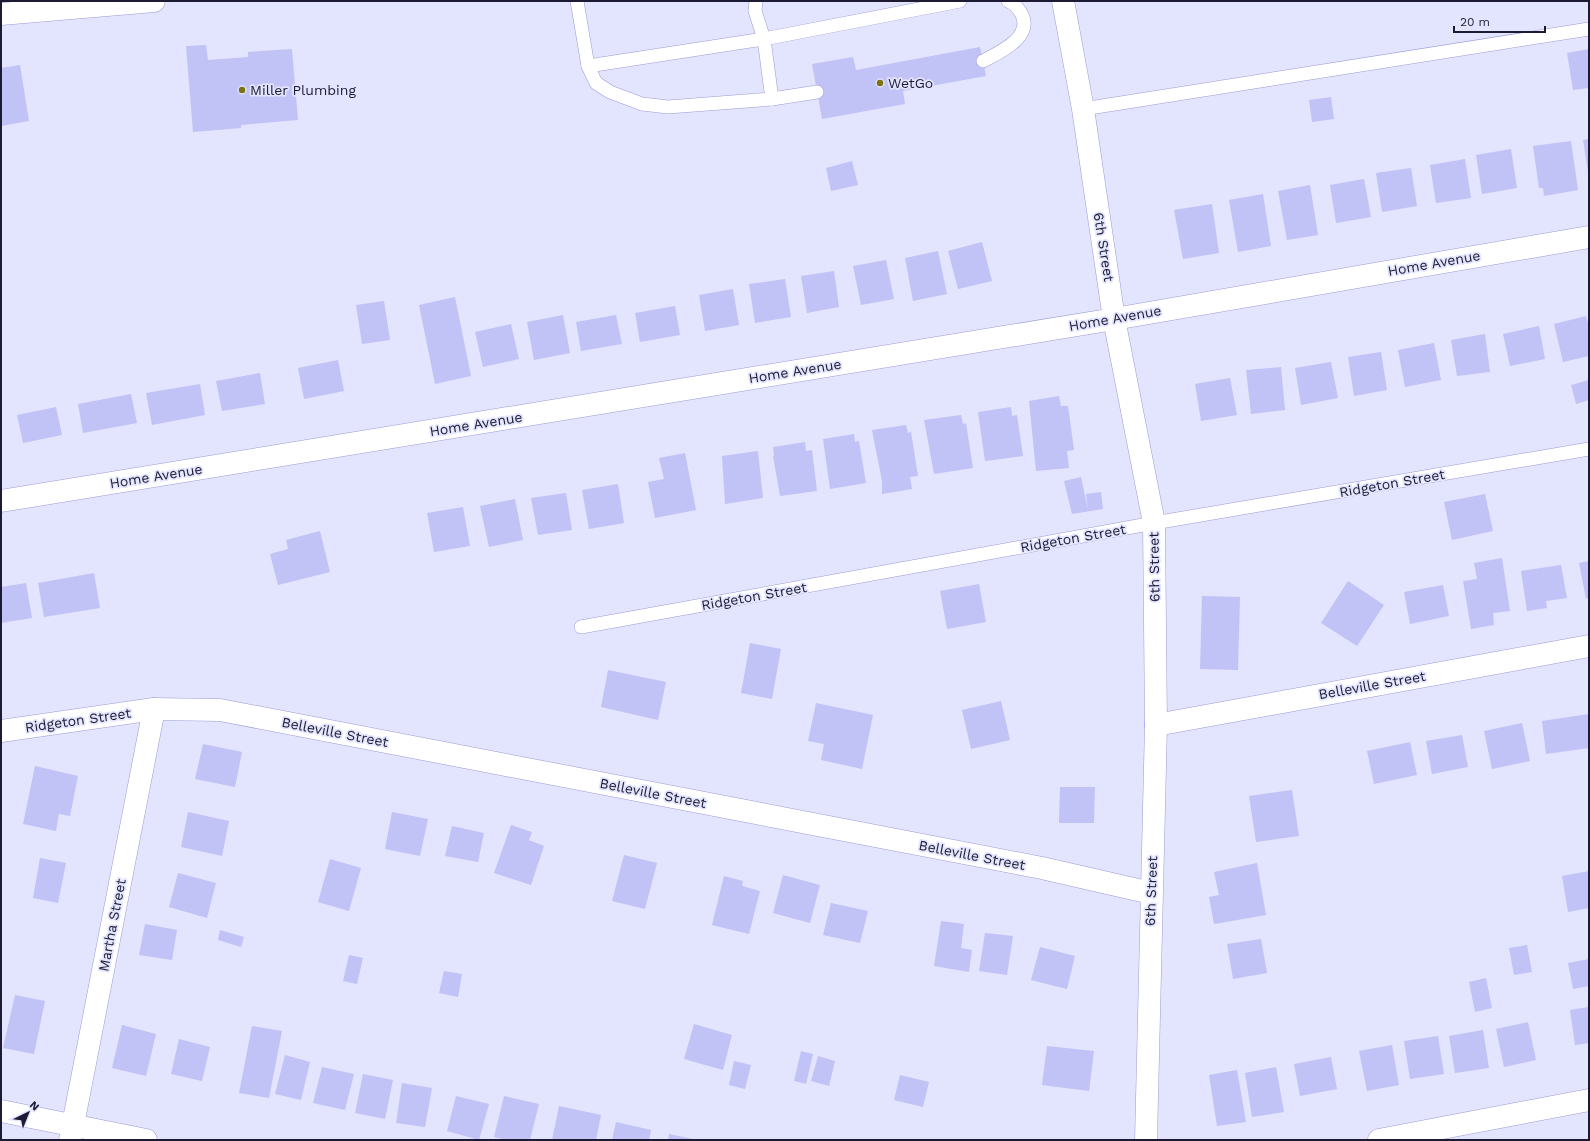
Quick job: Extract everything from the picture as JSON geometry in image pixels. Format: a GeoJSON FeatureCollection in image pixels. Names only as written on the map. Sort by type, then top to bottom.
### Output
{"type":"FeatureCollection","features":[{"type":"Feature","properties":{"kind":"street"},"geometry":{"type":"LineString","coordinates":[[1,14],[154,1]]}},
{"type":"Feature","properties":{"kind":"street","name":"6th Street"},"geometry":{"type":"LineString","coordinates":[[1063,1],[1083,109],[1114,319],[1154,523],[1156,725],[1146,1140]]}},
{"type":"Feature","properties":{"kind":"street","name":"Home Avenue"},"geometry":{"type":"LineString","coordinates":[[1,501],[1114,319],[1589,236]]}},
{"type":"Feature","properties":{"kind":"street","name":"Belleville Street"},"geometry":{"type":"LineString","coordinates":[[1156,725],[1589,646]]}},
{"type":"Feature","properties":{"kind":"street","name":"Belleville Street"},"geometry":{"type":"LineString","coordinates":[[154,709],[220,710],[1042,868],[1151,894]]}},
{"type":"Feature","properties":{"kind":"street","name":"Ridgeton Street"},"geometry":{"type":"LineString","coordinates":[[1,731],[154,709]]}},
{"type":"Feature","properties":{"kind":"street","name":"Martha Street"},"geometry":{"type":"LineString","coordinates":[[72,1133],[154,709]]}},
{"type":"Feature","properties":{"kind":"street"},"geometry":{"type":"LineString","coordinates":[[1379,1140],[1589,1100]]}},
{"type":"Feature","properties":{"kind":"street"},"geometry":{"type":"LineString","coordinates":[[1,1110],[72,1133],[146,1140]]}},
{"type":"Feature","properties":{"kind":"lane"},"geometry":{"type":"LineString","coordinates":[[577,1],[588,66],[596,83],[610,92],[642,104],[668,107],[772,99],[817,92]]}},
{"type":"Feature","properties":{"kind":"lane"},"geometry":{"type":"LineString","coordinates":[[756,1],[755,11],[764,39],[772,99]]}},
{"type":"Feature","properties":{"kind":"lane"},"geometry":{"type":"LineString","coordinates":[[588,66],[764,39],[960,1]]}},
{"type":"Feature","properties":{"kind":"lane"},"geometry":{"type":"LineString","coordinates":[[983,61],[1009,47],[1018,38],[1023,28],[1023,17],[1014,4],[1008,1]]}},
{"type":"Feature","properties":{"kind":"lane"},"geometry":{"type":"LineString","coordinates":[[1083,109],[1589,29]]}},
{"type":"Feature","properties":{"kind":"lane","name":"Ridgeton Street"},"geometry":{"type":"LineString","coordinates":[[581,627],[1154,523],[1589,449]]}},
{"type":"Feature","properties":{"kind":"building","name":"Miller Plumbing"},"geometry":{"type":"Polygon","coordinates":[[[206,45],[208,60],[248,57],[248,52],[292,49],[298,120],[241,125],[241,128],[193,132],[186,46],[206,45]]]}},
{"type":"Feature","properties":{"kind":"building","name":"WetGo"},"geometry":{"type":"Polygon","coordinates":[[[980,47],[986,76],[903,91],[905,104],[822,119],[812,64],[853,57],[856,70],[980,47]]]}},
{"type":"Feature","properties":{"kind":"building"},"geometry":{"type":"Polygon","coordinates":[[[1589,49],[1589,88],[1573,90],[1567,53],[1589,49]]]}},
{"type":"Feature","properties":{"kind":"building"},"geometry":{"type":"Polygon","coordinates":[[[20,65],[29,121],[1,126],[1,68],[20,65]]]}},
{"type":"Feature","properties":{"kind":"building"},"geometry":{"type":"Polygon","coordinates":[[[1331,97],[1334,119],[1312,122],[1309,100],[1331,97]]]}},
{"type":"Feature","properties":{"kind":"building"},"geometry":{"type":"Polygon","coordinates":[[[1589,139],[1589,172],[1588,172],[1583,140],[1589,139]]]}},
{"type":"Feature","properties":{"kind":"building"},"geometry":{"type":"Polygon","coordinates":[[[1571,141],[1578,190],[1544,196],[1543,188],[1539,188],[1533,146],[1571,141]]]}},
{"type":"Feature","properties":{"kind":"building"},"geometry":{"type":"Polygon","coordinates":[[[1511,149],[1517,188],[1482,194],[1476,155],[1511,149]]]}},
{"type":"Feature","properties":{"kind":"building"},"geometry":{"type":"Polygon","coordinates":[[[1465,159],[1471,198],[1436,203],[1430,165],[1465,159]]]}},
{"type":"Feature","properties":{"kind":"building"},"geometry":{"type":"Polygon","coordinates":[[[852,161],[858,185],[831,191],[826,168],[852,161]]]}},
{"type":"Feature","properties":{"kind":"building"},"geometry":{"type":"Polygon","coordinates":[[[1411,168],[1417,206],[1382,212],[1376,173],[1411,168]]]}},
{"type":"Feature","properties":{"kind":"building"},"geometry":{"type":"Polygon","coordinates":[[[1364,179],[1371,217],[1336,223],[1330,185],[1364,179]]]}},
{"type":"Feature","properties":{"kind":"building"},"geometry":{"type":"Polygon","coordinates":[[[1310,185],[1318,235],[1287,240],[1278,191],[1310,185]]]}},
{"type":"Feature","properties":{"kind":"building"},"geometry":{"type":"Polygon","coordinates":[[[1263,194],[1271,246],[1238,252],[1229,200],[1263,194]]]}},
{"type":"Feature","properties":{"kind":"building"},"geometry":{"type":"Polygon","coordinates":[[[1212,204],[1219,253],[1183,259],[1174,210],[1212,204]]]}},
{"type":"Feature","properties":{"kind":"building"},"geometry":{"type":"Polygon","coordinates":[[[982,242],[992,281],[958,289],[948,251],[982,242]]]}},
{"type":"Feature","properties":{"kind":"building"},"geometry":{"type":"Polygon","coordinates":[[[938,251],[947,294],[913,301],[905,258],[938,251]]]}},
{"type":"Feature","properties":{"kind":"building"},"geometry":{"type":"Polygon","coordinates":[[[886,260],[894,299],[861,305],[853,266],[886,260]]]}},
{"type":"Feature","properties":{"kind":"building"},"geometry":{"type":"Polygon","coordinates":[[[834,271],[839,307],[807,313],[801,276],[834,271]]]}},
{"type":"Feature","properties":{"kind":"building"},"geometry":{"type":"Polygon","coordinates":[[[785,279],[791,317],[755,323],[749,284],[785,279]]]}},
{"type":"Feature","properties":{"kind":"building"},"geometry":{"type":"Polygon","coordinates":[[[733,289],[739,325],[705,331],[699,295],[733,289]]]}},
{"type":"Feature","properties":{"kind":"building"},"geometry":{"type":"Polygon","coordinates":[[[455,297],[471,376],[435,384],[419,305],[455,297]]]}},
{"type":"Feature","properties":{"kind":"building"},"geometry":{"type":"Polygon","coordinates":[[[384,301],[390,340],[362,344],[356,305],[384,301]]]}},
{"type":"Feature","properties":{"kind":"building"},"geometry":{"type":"Polygon","coordinates":[[[675,306],[680,335],[640,342],[635,313],[675,306]]]}},
{"type":"Feature","properties":{"kind":"building"},"geometry":{"type":"Polygon","coordinates":[[[563,315],[570,353],[534,360],[527,322],[563,315]]]}},
{"type":"Feature","properties":{"kind":"building"},"geometry":{"type":"Polygon","coordinates":[[[616,315],[622,344],[581,351],[576,322],[616,315]]]}},
{"type":"Feature","properties":{"kind":"building"},"geometry":{"type":"Polygon","coordinates":[[[1586,316],[1589,327],[1589,356],[1563,362],[1554,324],[1586,316]]]}},
{"type":"Feature","properties":{"kind":"building"},"geometry":{"type":"Polygon","coordinates":[[[511,324],[519,359],[483,367],[475,332],[511,324]]]}},
{"type":"Feature","properties":{"kind":"building"},"geometry":{"type":"Polygon","coordinates":[[[1539,326],[1545,359],[1510,366],[1503,334],[1539,326]]]}},
{"type":"Feature","properties":{"kind":"building"},"geometry":{"type":"Polygon","coordinates":[[[1485,334],[1490,372],[1457,376],[1451,340],[1485,334]]]}},
{"type":"Feature","properties":{"kind":"building"},"geometry":{"type":"Polygon","coordinates":[[[1434,343],[1441,380],[1405,387],[1398,350],[1434,343]]]}},
{"type":"Feature","properties":{"kind":"building"},"geometry":{"type":"Polygon","coordinates":[[[1381,352],[1387,390],[1354,396],[1348,357],[1381,352]]]}},
{"type":"Feature","properties":{"kind":"building"},"geometry":{"type":"Polygon","coordinates":[[[338,360],[344,391],[304,399],[298,368],[338,360]]]}},
{"type":"Feature","properties":{"kind":"building"},"geometry":{"type":"Polygon","coordinates":[[[1331,362],[1338,398],[1301,405],[1295,368],[1331,362]]]}},
{"type":"Feature","properties":{"kind":"building"},"geometry":{"type":"Polygon","coordinates":[[[1281,367],[1285,410],[1251,414],[1246,370],[1281,367]]]}},
{"type":"Feature","properties":{"kind":"building"},"geometry":{"type":"Polygon","coordinates":[[[260,373],[265,404],[222,411],[216,381],[260,373]]]}},
{"type":"Feature","properties":{"kind":"building"},"geometry":{"type":"Polygon","coordinates":[[[1230,378],[1237,415],[1201,421],[1195,384],[1230,378]]]}},
{"type":"Feature","properties":{"kind":"building"},"geometry":{"type":"Polygon","coordinates":[[[1589,380],[1589,400],[1576,404],[1571,385],[1589,380]]]}},
{"type":"Feature","properties":{"kind":"building"},"geometry":{"type":"Polygon","coordinates":[[[200,384],[205,415],[152,425],[146,393],[200,384]]]}},
{"type":"Feature","properties":{"kind":"building"},"geometry":{"type":"Polygon","coordinates":[[[131,394],[137,423],[83,433],[78,404],[131,394]]]}},
{"type":"Feature","properties":{"kind":"building"},"geometry":{"type":"Polygon","coordinates":[[[1059,396],[1061,406],[1068,406],[1074,450],[1067,451],[1069,468],[1036,471],[1029,401],[1059,396]]]}},
{"type":"Feature","properties":{"kind":"building"},"geometry":{"type":"Polygon","coordinates":[[[56,407],[62,435],[23,443],[17,415],[56,407]]]}},
{"type":"Feature","properties":{"kind":"building"},"geometry":{"type":"Polygon","coordinates":[[[1011,407],[1012,416],[1017,415],[1023,456],[985,461],[978,412],[1011,407]]]}},
{"type":"Feature","properties":{"kind":"building"},"geometry":{"type":"Polygon","coordinates":[[[961,415],[963,424],[966,423],[973,468],[934,474],[924,420],[961,415]]]}},
{"type":"Feature","properties":{"kind":"building"},"geometry":{"type":"Polygon","coordinates":[[[906,425],[908,433],[911,432],[918,476],[910,477],[912,489],[882,494],[882,481],[872,430],[906,425]]]}},
{"type":"Feature","properties":{"kind":"building"},"geometry":{"type":"Polygon","coordinates":[[[854,434],[855,442],[859,441],[866,483],[830,489],[823,439],[854,434]]]}},
{"type":"Feature","properties":{"kind":"building"},"geometry":{"type":"Polygon","coordinates":[[[805,442],[806,451],[812,450],[817,491],[780,496],[773,456],[773,447],[805,442]]]}},
{"type":"Feature","properties":{"kind":"building"},"geometry":{"type":"Polygon","coordinates":[[[758,451],[763,498],[725,504],[722,456],[758,451]]]}},
{"type":"Feature","properties":{"kind":"building"},"geometry":{"type":"Polygon","coordinates":[[[685,453],[696,510],[655,518],[648,482],[664,479],[659,458],[685,453]]]}},
{"type":"Feature","properties":{"kind":"building"},"geometry":{"type":"Polygon","coordinates":[[[1081,477],[1088,510],[1086,494],[1101,492],[1103,509],[1072,514],[1064,481],[1081,477]]]}},
{"type":"Feature","properties":{"kind":"building"},"geometry":{"type":"Polygon","coordinates":[[[618,484],[624,523],[589,529],[582,490],[618,484]]]}},
{"type":"Feature","properties":{"kind":"building"},"geometry":{"type":"Polygon","coordinates":[[[566,493],[572,530],[538,535],[531,498],[566,493]]]}},
{"type":"Feature","properties":{"kind":"building"},"geometry":{"type":"Polygon","coordinates":[[[1485,494],[1493,531],[1452,540],[1444,502],[1485,494]]]}},
{"type":"Feature","properties":{"kind":"building"},"geometry":{"type":"Polygon","coordinates":[[[515,499],[523,540],[489,547],[480,506],[515,499]]]}},
{"type":"Feature","properties":{"kind":"building"},"geometry":{"type":"Polygon","coordinates":[[[463,507],[470,546],[434,552],[427,513],[463,507]]]}},
{"type":"Feature","properties":{"kind":"building"},"geometry":{"type":"Polygon","coordinates":[[[320,531],[330,572],[278,585],[270,554],[288,549],[286,540],[320,531]]]}},
{"type":"Feature","properties":{"kind":"building"},"geometry":{"type":"Polygon","coordinates":[[[1502,558],[1510,611],[1493,613],[1494,625],[1471,629],[1463,581],[1477,579],[1474,563],[1502,558]]]}},
{"type":"Feature","properties":{"kind":"building"},"geometry":{"type":"Polygon","coordinates":[[[1589,561],[1589,598],[1586,599],[1579,563],[1589,561]]]}},
{"type":"Feature","properties":{"kind":"building"},"geometry":{"type":"Polygon","coordinates":[[[1561,565],[1567,598],[1546,601],[1547,608],[1527,611],[1521,571],[1561,565]]]}},
{"type":"Feature","properties":{"kind":"building"},"geometry":{"type":"Polygon","coordinates":[[[94,573],[100,608],[44,617],[38,583],[94,573]]]}},
{"type":"Feature","properties":{"kind":"building"},"geometry":{"type":"Polygon","coordinates":[[[1348,581],[1384,605],[1357,646],[1321,623],[1348,581]]]}},
{"type":"Feature","properties":{"kind":"building"},"geometry":{"type":"Polygon","coordinates":[[[26,583],[32,618],[1,623],[1,587],[26,583]]]}},
{"type":"Feature","properties":{"kind":"building"},"geometry":{"type":"Polygon","coordinates":[[[979,584],[986,622],[947,629],[940,591],[979,584]]]}},
{"type":"Feature","properties":{"kind":"building"},"geometry":{"type":"Polygon","coordinates":[[[1443,585],[1449,616],[1410,624],[1404,592],[1443,585]]]}},
{"type":"Feature","properties":{"kind":"building"},"geometry":{"type":"Polygon","coordinates":[[[1202,596],[1240,597],[1238,670],[1200,669],[1202,596]]]}},
{"type":"Feature","properties":{"kind":"building"},"geometry":{"type":"Polygon","coordinates":[[[750,643],[781,649],[772,699],[741,693],[750,643]]]}},
{"type":"Feature","properties":{"kind":"building"},"geometry":{"type":"Polygon","coordinates":[[[608,670],[666,682],[658,720],[601,707],[608,670]]]}},
{"type":"Feature","properties":{"kind":"building"},"geometry":{"type":"Polygon","coordinates":[[[1001,701],[1010,740],[971,749],[962,710],[1001,701]]]}},
{"type":"Feature","properties":{"kind":"building"},"geometry":{"type":"Polygon","coordinates":[[[816,703],[873,715],[862,769],[821,760],[824,744],[808,741],[816,703]]]}},
{"type":"Feature","properties":{"kind":"building"},"geometry":{"type":"Polygon","coordinates":[[[1589,714],[1589,748],[1546,754],[1542,721],[1589,714]]]}},
{"type":"Feature","properties":{"kind":"building"},"geometry":{"type":"Polygon","coordinates":[[[1522,723],[1530,761],[1492,769],[1484,731],[1522,723]]]}},
{"type":"Feature","properties":{"kind":"building"},"geometry":{"type":"Polygon","coordinates":[[[1462,735],[1468,767],[1432,774],[1426,741],[1462,735]]]}},
{"type":"Feature","properties":{"kind":"building"},"geometry":{"type":"Polygon","coordinates":[[[1410,742],[1417,775],[1374,784],[1367,751],[1410,742]]]}},
{"type":"Feature","properties":{"kind":"building"},"geometry":{"type":"Polygon","coordinates":[[[203,744],[242,752],[235,787],[195,779],[203,744]]]}},
{"type":"Feature","properties":{"kind":"building"},"geometry":{"type":"Polygon","coordinates":[[[35,766],[78,776],[70,816],[59,814],[56,831],[23,824],[35,766]]]}},
{"type":"Feature","properties":{"kind":"building"},"geometry":{"type":"Polygon","coordinates":[[[1060,787],[1095,787],[1094,823],[1059,823],[1060,787]]]}},
{"type":"Feature","properties":{"kind":"building"},"geometry":{"type":"Polygon","coordinates":[[[1292,790],[1299,836],[1256,842],[1249,796],[1292,790]]]}},
{"type":"Feature","properties":{"kind":"building"},"geometry":{"type":"Polygon","coordinates":[[[188,812],[229,821],[222,856],[181,847],[188,812]]]}},
{"type":"Feature","properties":{"kind":"building"},"geometry":{"type":"Polygon","coordinates":[[[392,812],[428,819],[420,856],[385,849],[392,812]]]}},
{"type":"Feature","properties":{"kind":"building"},"geometry":{"type":"Polygon","coordinates":[[[511,825],[532,832],[529,840],[544,846],[531,885],[494,873],[511,825]]]}},
{"type":"Feature","properties":{"kind":"building"},"geometry":{"type":"Polygon","coordinates":[[[452,826],[484,833],[478,862],[445,856],[452,826]]]}},
{"type":"Feature","properties":{"kind":"building"},"geometry":{"type":"Polygon","coordinates":[[[624,855],[657,863],[645,909],[612,901],[624,855]]]}},
{"type":"Feature","properties":{"kind":"building"},"geometry":{"type":"Polygon","coordinates":[[[40,858],[66,863],[58,903],[33,898],[40,858]]]}},
{"type":"Feature","properties":{"kind":"building"},"geometry":{"type":"Polygon","coordinates":[[[330,859],[361,868],[349,911],[318,902],[330,859]]]}},
{"type":"Feature","properties":{"kind":"building"},"geometry":{"type":"Polygon","coordinates":[[[1257,863],[1266,915],[1214,924],[1209,897],[1219,895],[1214,872],[1257,863]]]}},
{"type":"Feature","properties":{"kind":"building"},"geometry":{"type":"Polygon","coordinates":[[[1589,871],[1589,908],[1568,912],[1562,876],[1589,871]]]}},
{"type":"Feature","properties":{"kind":"building"},"geometry":{"type":"Polygon","coordinates":[[[178,873],[216,883],[207,918],[169,907],[178,873]]]}},
{"type":"Feature","properties":{"kind":"building"},"geometry":{"type":"Polygon","coordinates":[[[783,875],[820,885],[810,923],[773,913],[783,875]]]}},
{"type":"Feature","properties":{"kind":"building"},"geometry":{"type":"Polygon","coordinates":[[[724,876],[743,881],[742,886],[760,891],[749,934],[712,925],[724,876]]]}},
{"type":"Feature","properties":{"kind":"building"},"geometry":{"type":"Polygon","coordinates":[[[831,903],[868,911],[860,943],[823,935],[831,903]]]}},
{"type":"Feature","properties":{"kind":"building"},"geometry":{"type":"Polygon","coordinates":[[[941,921],[964,924],[961,948],[972,950],[969,972],[934,966],[941,921]]]}},
{"type":"Feature","properties":{"kind":"building"},"geometry":{"type":"Polygon","coordinates":[[[145,924],[177,930],[172,960],[139,955],[145,924]]]}},
{"type":"Feature","properties":{"kind":"building"},"geometry":{"type":"Polygon","coordinates":[[[220,930],[244,937],[241,947],[218,940],[220,930]]]}},
{"type":"Feature","properties":{"kind":"building"},"geometry":{"type":"Polygon","coordinates":[[[985,933],[1013,936],[1007,975],[979,971],[985,933]]]}},
{"type":"Feature","properties":{"kind":"building"},"geometry":{"type":"Polygon","coordinates":[[[1261,939],[1267,973],[1233,979],[1227,944],[1261,939]]]}},
{"type":"Feature","properties":{"kind":"building"},"geometry":{"type":"Polygon","coordinates":[[[1527,945],[1532,972],[1514,975],[1509,948],[1527,945]]]}},
{"type":"Feature","properties":{"kind":"building"},"geometry":{"type":"Polygon","coordinates":[[[1040,947],[1075,956],[1067,989],[1031,980],[1040,947]]]}},
{"type":"Feature","properties":{"kind":"building"},"geometry":{"type":"Polygon","coordinates":[[[349,955],[363,958],[357,984],[343,981],[349,955]]]}},
{"type":"Feature","properties":{"kind":"building"},"geometry":{"type":"Polygon","coordinates":[[[1589,959],[1589,986],[1573,989],[1568,963],[1589,959]]]}},
{"type":"Feature","properties":{"kind":"building"},"geometry":{"type":"Polygon","coordinates":[[[444,971],[462,974],[458,997],[439,993],[444,971]]]}},
{"type":"Feature","properties":{"kind":"building"},"geometry":{"type":"Polygon","coordinates":[[[1486,978],[1492,1008],[1475,1012],[1469,982],[1486,978]]]}},
{"type":"Feature","properties":{"kind":"building"},"geometry":{"type":"Polygon","coordinates":[[[15,995],[45,1001],[34,1054],[3,1048],[15,995]]]}},
{"type":"Feature","properties":{"kind":"building"},"geometry":{"type":"Polygon","coordinates":[[[1589,1007],[1589,1043],[1575,1045],[1570,1010],[1589,1007]]]}},
{"type":"Feature","properties":{"kind":"building"},"geometry":{"type":"Polygon","coordinates":[[[1528,1022],[1536,1060],[1504,1067],[1496,1029],[1528,1022]]]}},
{"type":"Feature","properties":{"kind":"building"},"geometry":{"type":"Polygon","coordinates":[[[694,1024],[732,1035],[723,1070],[684,1059],[694,1024]]]}},
{"type":"Feature","properties":{"kind":"building"},"geometry":{"type":"Polygon","coordinates":[[[122,1025],[156,1034],[146,1076],[112,1068],[122,1025]]]}},
{"type":"Feature","properties":{"kind":"building"},"geometry":{"type":"Polygon","coordinates":[[[252,1026],[282,1031],[269,1098],[239,1093],[252,1026]]]}},
{"type":"Feature","properties":{"kind":"building"},"geometry":{"type":"Polygon","coordinates":[[[1483,1030],[1489,1068],[1455,1073],[1449,1036],[1483,1030]]]}},
{"type":"Feature","properties":{"kind":"building"},"geometry":{"type":"Polygon","coordinates":[[[1438,1036],[1444,1074],[1410,1079],[1404,1041],[1438,1036]]]}},
{"type":"Feature","properties":{"kind":"building"},"geometry":{"type":"Polygon","coordinates":[[[179,1039],[210,1047],[202,1081],[171,1074],[179,1039]]]}},
{"type":"Feature","properties":{"kind":"building"},"geometry":{"type":"Polygon","coordinates":[[[1392,1045],[1399,1085],[1367,1091],[1359,1051],[1392,1045]]]}},
{"type":"Feature","properties":{"kind":"building"},"geometry":{"type":"Polygon","coordinates":[[[1047,1046],[1094,1051],[1089,1091],[1042,1085],[1047,1046]]]}},
{"type":"Feature","properties":{"kind":"building"},"geometry":{"type":"Polygon","coordinates":[[[801,1051],[813,1054],[806,1084],[794,1081],[801,1051]]]}},
{"type":"Feature","properties":{"kind":"building"},"geometry":{"type":"Polygon","coordinates":[[[285,1055],[310,1062],[301,1100],[275,1094],[285,1055]]]}},
{"type":"Feature","properties":{"kind":"building"},"geometry":{"type":"Polygon","coordinates":[[[818,1056],[835,1061],[829,1086],[811,1081],[818,1056]]]}},
{"type":"Feature","properties":{"kind":"building"},"geometry":{"type":"Polygon","coordinates":[[[1331,1057],[1337,1089],[1300,1096],[1294,1064],[1331,1057]]]}},
{"type":"Feature","properties":{"kind":"building"},"geometry":{"type":"Polygon","coordinates":[[[734,1061],[751,1065],[745,1089],[729,1085],[734,1061]]]}},
{"type":"Feature","properties":{"kind":"building"},"geometry":{"type":"Polygon","coordinates":[[[322,1067],[354,1074],[345,1110],[313,1103],[322,1067]]]}},
{"type":"Feature","properties":{"kind":"building"},"geometry":{"type":"Polygon","coordinates":[[[1276,1067],[1284,1112],[1252,1117],[1245,1073],[1276,1067]]]}},
{"type":"Feature","properties":{"kind":"building"},"geometry":{"type":"Polygon","coordinates":[[[1237,1070],[1246,1122],[1217,1126],[1209,1075],[1237,1070]]]}},
{"type":"Feature","properties":{"kind":"building"},"geometry":{"type":"Polygon","coordinates":[[[363,1074],[393,1080],[385,1119],[355,1113],[363,1074]]]}},
{"type":"Feature","properties":{"kind":"building"},"geometry":{"type":"Polygon","coordinates":[[[900,1075],[929,1082],[923,1107],[894,1100],[900,1075]]]}},
{"type":"Feature","properties":{"kind":"building"},"geometry":{"type":"Polygon","coordinates":[[[402,1083],[432,1088],[425,1127],[396,1123],[402,1083]]]}},
{"type":"Feature","properties":{"kind":"building"},"geometry":{"type":"Polygon","coordinates":[[[456,1096],[489,1104],[479,1140],[447,1131],[456,1096]]]}},
{"type":"Feature","properties":{"kind":"building"},"geometry":{"type":"Polygon","coordinates":[[[504,1096],[539,1104],[530,1140],[507,1140],[494,1137],[504,1096]]]}},
{"type":"Feature","properties":{"kind":"building"},"geometry":{"type":"Polygon","coordinates":[[[559,1106],[601,1115],[596,1140],[552,1140],[559,1106]]]}},
{"type":"Feature","properties":{"kind":"building"},"geometry":{"type":"Polygon","coordinates":[[[616,1122],[651,1130],[649,1140],[612,1140],[616,1122]]]}},
{"type":"Feature","properties":{"kind":"building"},"geometry":{"type":"Polygon","coordinates":[[[669,1134],[693,1139],[693,1140],[668,1140],[669,1134]]]}},
{"type":"Feature","properties":{"kind":"place","name":"WetGo"},"geometry":{"type":"Point","coordinates":[880,83]}},
{"type":"Feature","properties":{"kind":"place","name":"Miller Plumbing"},"geometry":{"type":"Point","coordinates":[242,90]}}]}
